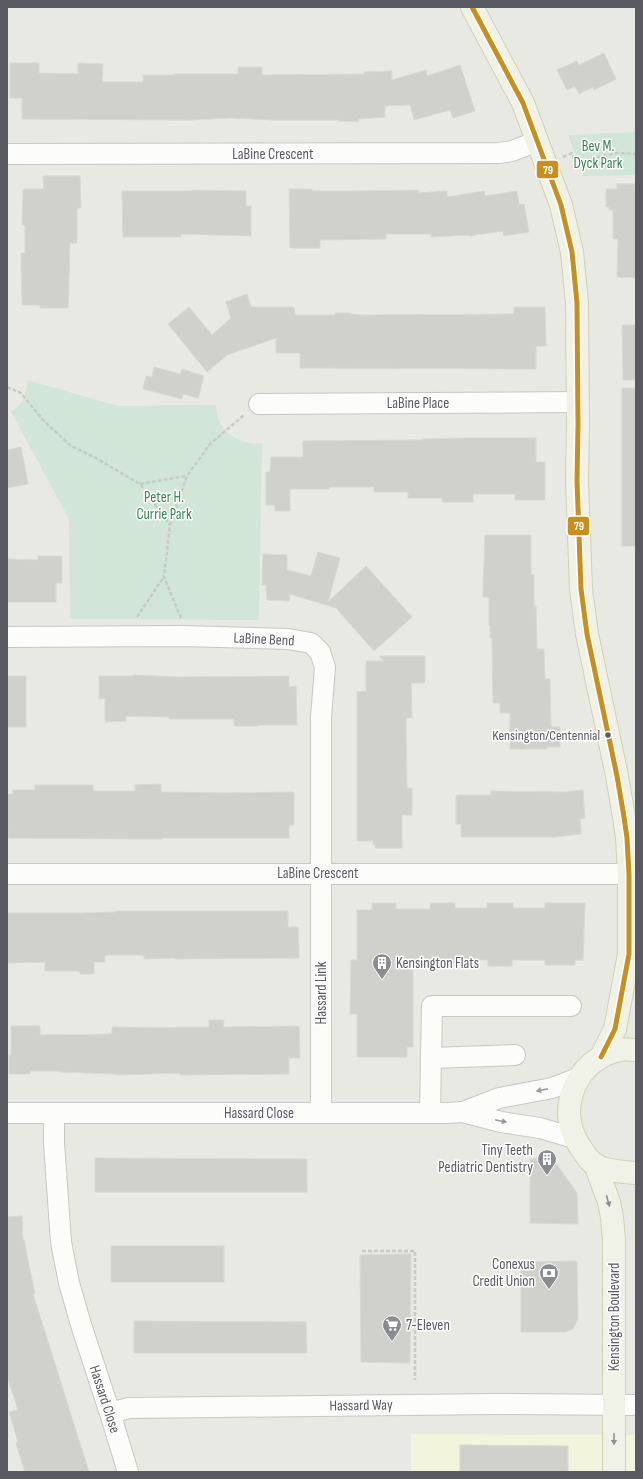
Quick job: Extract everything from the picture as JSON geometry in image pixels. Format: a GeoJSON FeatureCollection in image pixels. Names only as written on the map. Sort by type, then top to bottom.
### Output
{"type":"FeatureCollection","features":[{"type":"Feature","properties":{"kind":"main road"},"geometry":{"type":"LineString","coordinates":[[472,7],[523,103],[562,205],[572,252],[577,302],[577,510],[581,589],[590,650],[617,776],[627,838],[633,964],[615,1029],[602,1057]]}},
{"type":"Feature","properties":{"kind":"main road"},"geometry":{"type":"LineString","coordinates":[[636,1050],[620,1050],[602,1057],[588,1066],[578,1078],[572,1092],[569,1107],[570,1123],[574,1138],[584,1153],[595,1164],[617,1172],[636,1172]]}},
{"type":"Feature","properties":{"kind":"main road","name":"Kensington Boulevard"},"geometry":{"type":"LineString","coordinates":[[595,1164],[608,1198],[612,1217],[614,1240],[614,1472]]}},
{"type":"Feature","properties":{"kind":"street","name":"LaBine Crescent"},"geometry":{"type":"LineString","coordinates":[[7,154],[499,153],[538,141]]}},
{"type":"Feature","properties":{"kind":"street","name":"LaBine Place"},"geometry":{"type":"LineString","coordinates":[[259,404],[578,402]]}},
{"type":"Feature","properties":{"kind":"street","name":"LaBine Bend"},"geometry":{"type":"LineString","coordinates":[[7,637],[182,636],[288,638],[311,643],[320,652],[325,667],[322,717],[322,873]]}},
{"type":"Feature","properties":{"kind":"street","name":"Hassard Link"},"geometry":{"type":"LineString","coordinates":[[321,1113],[322,873]]}},
{"type":"Feature","properties":{"kind":"street","name":"LaBine Crescent"},"geometry":{"type":"LineString","coordinates":[[7,874],[628,874]]}},
{"type":"Feature","properties":{"kind":"street"},"geometry":{"type":"LineString","coordinates":[[430,1113],[432,1006],[571,1006]]}},
{"type":"Feature","properties":{"kind":"street"},"geometry":{"type":"LineString","coordinates":[[431,1058],[515,1055]]}},
{"type":"Feature","properties":{"kind":"street","name":"Hassard Close"},"geometry":{"type":"LineString","coordinates":[[463,1112],[499,1098],[552,1088],[578,1078]]}},
{"type":"Feature","properties":{"kind":"street","name":"Hassard Close"},"geometry":{"type":"LineString","coordinates":[[7,1113],[463,1112],[501,1122],[540,1128],[574,1138]]}},
{"type":"Feature","properties":{"kind":"street","name":"Hassard Close"},"geometry":{"type":"LineString","coordinates":[[54,1113],[54,1143],[61,1242],[69,1283],[78,1316],[128,1472]]}},
{"type":"Feature","properties":{"kind":"street","name":"Hassard Way"},"geometry":{"type":"LineString","coordinates":[[110,1413],[129,1408],[493,1404],[636,1406]]}},
{"type":"Feature","properties":{"kind":"path"},"geometry":{"type":"LineString","coordinates":[[546,163],[572,153],[575,162],[617,153],[636,154]]}},
{"type":"Feature","properties":{"kind":"path"},"geometry":{"type":"LineString","coordinates":[[7,387],[21,392],[43,420],[71,446],[94,457],[140,484],[170,525]]}},
{"type":"Feature","properties":{"kind":"path"},"geometry":{"type":"LineString","coordinates":[[134,621],[164,578],[170,525],[187,476],[210,444],[228,429]]}},
{"type":"Feature","properties":{"kind":"path"},"geometry":{"type":"LineString","coordinates":[[140,484],[187,476]]}},
{"type":"Feature","properties":{"kind":"path"},"geometry":{"type":"LineString","coordinates":[[164,578],[182,621]]}},
{"type":"Feature","properties":{"kind":"path"},"geometry":{"type":"LineString","coordinates":[[362,1251],[415,1251],[415,1380]]}},
{"type":"Feature","properties":{"kind":"shaded area"},"geometry":{"type":"Polygon","coordinates":[[[411,1434],[636,1435],[636,1472],[411,1472],[411,1434]]]}},
{"type":"Feature","properties":{"kind":"green space","name":"Bev M. Dyck Park"},"geometry":{"type":"Polygon","coordinates":[[[636,132],[636,175],[583,176],[568,135],[636,132]]]}},
{"type":"Feature","properties":{"kind":"green space","name":"Peter H. Currie Park"},"geometry":{"type":"Polygon","coordinates":[[[27,380],[118,406],[216,405],[219,421],[226,431],[237,439],[243,441],[256,444],[262,443],[259,620],[70,619],[69,519],[11,412],[19,406],[24,399],[27,380]]]}},
{"type":"Feature","properties":{"kind":"building"},"geometry":{"type":"Polygon","coordinates":[[[604,53],[616,79],[594,90],[593,87],[579,94],[575,86],[567,90],[557,70],[577,61],[579,65],[604,53]]]}},
{"type":"Feature","properties":{"kind":"building"},"geometry":{"type":"Polygon","coordinates":[[[10,63],[39,63],[39,73],[78,74],[78,63],[103,64],[102,82],[143,82],[143,75],[238,74],[238,67],[262,67],[262,75],[364,74],[364,72],[392,71],[392,80],[426,70],[427,76],[460,65],[475,111],[453,118],[450,110],[414,120],[410,105],[385,106],[385,117],[358,119],[358,122],[338,120],[230,118],[192,120],[22,119],[22,98],[10,98],[10,63]]]}},
{"type":"Feature","properties":{"kind":"building"},"geometry":{"type":"Polygon","coordinates":[[[43,176],[80,176],[81,208],[77,208],[77,243],[70,243],[68,308],[40,308],[40,305],[22,305],[21,253],[25,253],[25,225],[22,225],[23,189],[44,189],[43,176]]]}},
{"type":"Feature","properties":{"kind":"building"},"geometry":{"type":"Polygon","coordinates":[[[617,184],[636,184],[636,278],[617,277],[618,239],[613,239],[613,210],[609,210],[609,207],[606,207],[606,189],[617,189],[617,184]]]}},
{"type":"Feature","properties":{"kind":"building"},"geometry":{"type":"Polygon","coordinates":[[[289,189],[312,189],[312,191],[418,190],[418,193],[447,191],[447,197],[484,191],[485,196],[517,191],[519,205],[524,204],[529,232],[504,236],[503,231],[469,236],[431,237],[431,234],[386,234],[386,239],[320,240],[320,248],[290,248],[289,189]]]}},
{"type":"Feature","properties":{"kind":"building"},"geometry":{"type":"Polygon","coordinates":[[[122,191],[246,191],[246,206],[251,206],[251,236],[181,234],[181,237],[123,237],[122,191]]]}},
{"type":"Feature","properties":{"kind":"building"},"geometry":{"type":"Polygon","coordinates":[[[247,294],[251,307],[294,307],[295,315],[335,315],[335,313],[351,313],[360,315],[514,314],[514,307],[545,307],[546,346],[536,346],[536,369],[300,368],[300,353],[276,353],[276,338],[227,355],[207,372],[168,324],[189,307],[212,335],[231,318],[226,302],[247,294]]]}},
{"type":"Feature","properties":{"kind":"building"},"geometry":{"type":"Polygon","coordinates":[[[622,325],[636,325],[636,380],[623,380],[622,325]]]}},
{"type":"Feature","properties":{"kind":"building"},"geometry":{"type":"Polygon","coordinates":[[[154,367],[180,374],[182,369],[204,376],[198,398],[183,394],[182,399],[143,389],[146,376],[152,377],[154,367]]]}},
{"type":"Feature","properties":{"kind":"building"},"geometry":{"type":"Polygon","coordinates":[[[622,388],[636,388],[636,546],[622,546],[622,388]]]}},
{"type":"Feature","properties":{"kind":"building"},"geometry":{"type":"Polygon","coordinates":[[[464,438],[536,438],[536,462],[545,462],[545,500],[515,500],[515,494],[473,494],[473,502],[442,502],[442,498],[408,498],[408,492],[374,492],[374,487],[329,487],[329,489],[290,489],[290,511],[275,511],[275,505],[266,505],[266,472],[270,472],[271,457],[303,457],[303,441],[423,440],[464,438]]]}},
{"type":"Feature","properties":{"kind":"building"},"geometry":{"type":"Polygon","coordinates":[[[21,447],[28,484],[7,488],[7,450],[21,447]]]}},
{"type":"Feature","properties":{"kind":"building"},"geometry":{"type":"Polygon","coordinates":[[[485,535],[531,535],[531,575],[534,575],[534,606],[536,606],[537,649],[544,649],[545,679],[550,679],[551,727],[560,727],[560,747],[547,747],[547,749],[510,749],[510,713],[500,713],[500,703],[493,703],[492,638],[490,638],[489,625],[489,597],[483,597],[485,535]]]}},
{"type":"Feature","properties":{"kind":"building"},"geometry":{"type":"Polygon","coordinates":[[[318,552],[340,558],[328,602],[366,566],[412,617],[374,651],[336,608],[290,594],[289,601],[267,600],[266,585],[262,585],[263,554],[287,555],[287,570],[311,576],[318,552]]]}},
{"type":"Feature","properties":{"kind":"building"},"geometry":{"type":"Polygon","coordinates":[[[38,556],[62,556],[62,583],[56,583],[56,602],[7,602],[7,559],[38,560],[38,556]]]}},
{"type":"Feature","properties":{"kind":"building"},"geometry":{"type":"Polygon","coordinates":[[[379,656],[425,656],[425,683],[411,683],[412,718],[406,718],[407,788],[412,788],[412,815],[402,815],[402,848],[375,848],[373,841],[357,841],[357,692],[366,691],[366,661],[384,661],[379,656]]]}},
{"type":"Feature","properties":{"kind":"building"},"geometry":{"type":"Polygon","coordinates":[[[133,675],[179,677],[289,676],[289,687],[296,686],[297,725],[234,726],[234,719],[169,719],[169,717],[126,716],[126,721],[105,722],[105,698],[99,699],[99,676],[133,675]]]}},
{"type":"Feature","properties":{"kind":"building"},"geometry":{"type":"Polygon","coordinates":[[[7,676],[26,676],[26,727],[7,727],[7,676]]]}},
{"type":"Feature","properties":{"kind":"building"},"geometry":{"type":"Polygon","coordinates":[[[161,784],[161,792],[294,792],[294,825],[289,825],[289,838],[8,838],[7,794],[13,794],[13,790],[35,790],[35,785],[93,785],[93,791],[135,791],[135,785],[161,784]]]}},
{"type":"Feature","properties":{"kind":"building"},"geometry":{"type":"Polygon","coordinates":[[[583,790],[585,818],[580,819],[581,834],[555,837],[461,837],[461,824],[456,824],[456,795],[491,795],[491,791],[565,792],[583,790]]]}},
{"type":"Feature","properties":{"kind":"building","name":"Kensington Flats"},"geometry":{"type":"Polygon","coordinates":[[[372,903],[396,903],[396,909],[430,909],[430,903],[455,903],[455,908],[487,908],[487,903],[513,903],[513,908],[545,908],[545,903],[585,903],[583,960],[575,960],[575,965],[545,965],[545,960],[512,960],[512,966],[488,966],[488,960],[455,960],[455,966],[413,966],[413,1047],[407,1047],[407,1057],[357,1057],[357,1014],[350,1014],[351,960],[357,960],[357,910],[372,910],[372,903]]]}},
{"type":"Feature","properties":{"kind":"building"},"geometry":{"type":"Polygon","coordinates":[[[116,911],[288,911],[288,927],[298,927],[299,958],[144,959],[144,955],[105,955],[105,962],[94,962],[94,974],[80,974],[80,971],[45,971],[45,962],[7,963],[7,913],[80,913],[116,911]]]}},
{"type":"Feature","properties":{"kind":"building"},"geometry":{"type":"Polygon","coordinates":[[[209,1020],[224,1020],[223,1027],[299,1026],[300,1058],[289,1058],[289,1074],[180,1075],[180,1073],[116,1075],[60,1071],[30,1071],[30,1074],[9,1074],[9,1055],[11,1055],[11,1026],[40,1026],[40,1035],[112,1034],[112,1027],[209,1027],[209,1020]]]}},
{"type":"Feature","properties":{"kind":"building"},"geometry":{"type":"Polygon","coordinates":[[[95,1158],[307,1159],[307,1192],[95,1192],[95,1158]]]}},
{"type":"Feature","properties":{"kind":"building","name":"Tiny Teeth Pediatric Dentistry"},"geometry":{"type":"Polygon","coordinates":[[[530,1159],[553,1159],[577,1193],[578,1224],[530,1223],[530,1159]]]}},
{"type":"Feature","properties":{"kind":"building"},"geometry":{"type":"Polygon","coordinates":[[[22,1216],[23,1240],[35,1294],[33,1294],[89,1472],[25,1472],[16,1443],[18,1442],[9,1412],[18,1410],[7,1376],[7,1217],[22,1216]]]}},
{"type":"Feature","properties":{"kind":"building"},"geometry":{"type":"Polygon","coordinates":[[[111,1246],[224,1246],[224,1282],[111,1282],[111,1246]]]}},
{"type":"Feature","properties":{"kind":"building"},"geometry":{"type":"Polygon","coordinates":[[[411,1254],[410,1363],[361,1362],[360,1255],[411,1254]]]}},
{"type":"Feature","properties":{"kind":"building","name":"Conexus Credit Union"},"geometry":{"type":"Polygon","coordinates":[[[577,1261],[578,1319],[573,1329],[565,1332],[521,1332],[521,1262],[577,1261]]]}},
{"type":"Feature","properties":{"kind":"building"},"geometry":{"type":"Polygon","coordinates":[[[134,1321],[306,1322],[307,1353],[134,1353],[134,1321]]]}},
{"type":"Feature","properties":{"kind":"building"},"geometry":{"type":"Polygon","coordinates":[[[460,1445],[568,1446],[568,1472],[460,1472],[460,1445]]]}},
{"type":"Feature","properties":{"kind":"transit line","name":"79"},"geometry":{"type":"LineString","coordinates":[[472,7],[523,103],[561,205],[572,252],[577,303],[577,481],[581,589],[587,634],[617,776],[624,817],[629,874],[629,954],[615,1029],[601,1057]]}},
{"type":"Feature","properties":{"kind":"place","name":"Kensington/Centennial"},"geometry":{"type":"Point","coordinates":[608,735]}},
{"type":"Feature","properties":{"kind":"place","name":"Kensington Flats"},"geometry":{"type":"Point","coordinates":[382,980]}},
{"type":"Feature","properties":{"kind":"place","name":"Tiny Teeth Pediatric Dentistry"},"geometry":{"type":"Point","coordinates":[547,1176]}},
{"type":"Feature","properties":{"kind":"place","name":"Conexus Credit Union"},"geometry":{"type":"Point","coordinates":[549,1290]}},
{"type":"Feature","properties":{"kind":"place","name":"7-Eleven"},"geometry":{"type":"Point","coordinates":[392,1342]}}]}
